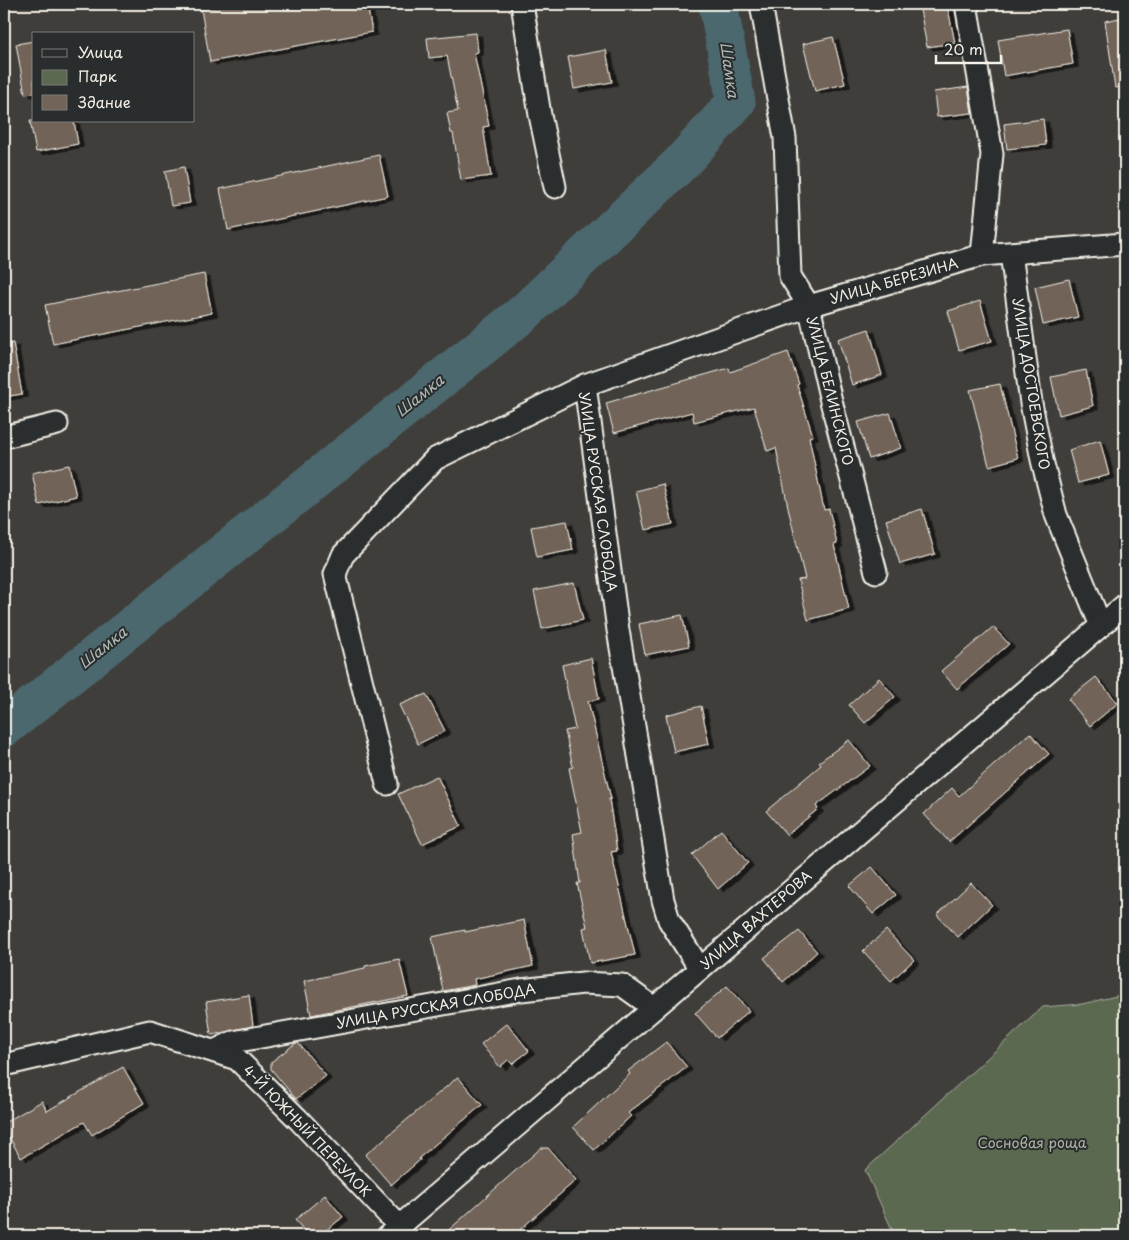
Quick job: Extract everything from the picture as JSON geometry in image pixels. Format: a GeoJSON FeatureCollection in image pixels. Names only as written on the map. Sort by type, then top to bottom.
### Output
{"type":"FeatureCollection","features":[{"type":"Feature","properties":{"kind":"street"},"geometry":{"type":"LineString","coordinates":[[522,4],[540,115],[555,187]]}},
{"type":"Feature","properties":{"kind":"street","name":"УЛИЦА БЕЛИНСКОГО"},"geometry":{"type":"LineString","coordinates":[[761,4],[785,138],[790,276],[809,306],[831,400],[876,572]]}},
{"type":"Feature","properties":{"kind":"street"},"geometry":{"type":"LineString","coordinates":[[966,4],[992,154],[982,255]]}},
{"type":"Feature","properties":{"kind":"street","name":"УЛИЦА БЕРЕЗИНА"},"geometry":{"type":"LineString","coordinates":[[585,385],[809,306],[982,255],[1125,244]]}},
{"type":"Feature","properties":{"kind":"street","name":"УЛИЦА ДОСТОЕВСКОГО"},"geometry":{"type":"LineString","coordinates":[[1011,253],[1031,403],[1042,460],[1056,515],[1101,626]]}},
{"type":"Feature","properties":{"kind":"street","name":"УЛИЦА РУССКАЯ СЛОБОДА"},"geometry":{"type":"LineString","coordinates":[[387,784],[335,574],[343,555],[435,459],[585,385],[618,630],[663,900],[669,920],[700,969]]}},
{"type":"Feature","properties":{"kind":"street"},"geometry":{"type":"LineString","coordinates":[[4,437],[57,424]]}},
{"type":"Feature","properties":{"kind":"street","name":"УЛИЦА ВАХТЕРОВА"},"geometry":{"type":"LineString","coordinates":[[393,1231],[1125,605]]}},
{"type":"Feature","properties":{"kind":"street","name":"УЛИЦА РУССКАЯ СЛОБОДА"},"geometry":{"type":"LineString","coordinates":[[214,1051],[233,1042],[521,990],[583,983],[622,985],[654,1008]]}},
{"type":"Feature","properties":{"kind":"street","name":"4-Й ЮЖНЫЙ ПЕРЕУЛОК"},"geometry":{"type":"LineString","coordinates":[[4,1065],[150,1031],[237,1058],[298,1119],[393,1231]]}},
{"type":"Feature","properties":{"kind":"green space","name":"Сосновая роща"},"geometry":{"type":"Polygon","coordinates":[[[1125,994],[1125,1236],[895,1236],[865,1170],[1043,1007],[1082,1004],[1125,994]]]}},
{"type":"Feature","properties":{"kind":"building"},"geometry":{"type":"Polygon","coordinates":[[[231,4],[367,4],[372,32],[210,62],[201,9],[231,4]]]}},
{"type":"Feature","properties":{"kind":"building"},"geometry":{"type":"Polygon","coordinates":[[[919,4],[947,4],[955,43],[927,47],[919,4]]]}},
{"type":"Feature","properties":{"kind":"building"},"geometry":{"type":"Polygon","coordinates":[[[1125,17],[1125,87],[1115,88],[1105,21],[1125,17]]]}},
{"type":"Feature","properties":{"kind":"building"},"geometry":{"type":"Polygon","coordinates":[[[1067,29],[1073,64],[1004,76],[998,40],[1067,29]]]}},
{"type":"Feature","properties":{"kind":"building"},"geometry":{"type":"Polygon","coordinates":[[[476,33],[478,52],[474,53],[489,126],[483,127],[491,176],[461,180],[453,133],[451,133],[447,113],[458,111],[447,56],[429,58],[427,38],[476,33]]]}},
{"type":"Feature","properties":{"kind":"building"},"geometry":{"type":"Polygon","coordinates":[[[833,37],[845,84],[815,91],[803,44],[833,37]]]}},
{"type":"Feature","properties":{"kind":"building"},"geometry":{"type":"Polygon","coordinates":[[[32,41],[32,93],[25,94],[16,44],[32,41]]]}},
{"type":"Feature","properties":{"kind":"building"},"geometry":{"type":"Polygon","coordinates":[[[606,50],[612,82],[574,89],[568,57],[606,50]]]}},
{"type":"Feature","properties":{"kind":"building"},"geometry":{"type":"Polygon","coordinates":[[[968,87],[972,113],[937,117],[934,92],[968,87]]]}},
{"type":"Feature","properties":{"kind":"building"},"geometry":{"type":"Polygon","coordinates":[[[1043,119],[1046,145],[1007,149],[1004,124],[1043,119]]]}},
{"type":"Feature","properties":{"kind":"building"},"geometry":{"type":"Polygon","coordinates":[[[30,121],[74,122],[78,144],[36,152],[30,121]]]}},
{"type":"Feature","properties":{"kind":"building"},"geometry":{"type":"Polygon","coordinates":[[[379,155],[388,196],[228,230],[220,189],[379,155]]]}},
{"type":"Feature","properties":{"kind":"building"},"geometry":{"type":"Polygon","coordinates":[[[184,167],[190,203],[171,206],[165,171],[184,167]]]}},
{"type":"Feature","properties":{"kind":"building"},"geometry":{"type":"Polygon","coordinates":[[[204,274],[212,313],[53,344],[45,305],[204,274]]]}},
{"type":"Feature","properties":{"kind":"building"},"geometry":{"type":"Polygon","coordinates":[[[1069,279],[1078,317],[1043,325],[1035,287],[1069,279]]]}},
{"type":"Feature","properties":{"kind":"building"},"geometry":{"type":"Polygon","coordinates":[[[980,301],[992,341],[959,350],[948,311],[980,301]]]}},
{"type":"Feature","properties":{"kind":"building"},"geometry":{"type":"Polygon","coordinates":[[[869,329],[882,375],[852,385],[838,339],[869,329]]]}},
{"type":"Feature","properties":{"kind":"building"},"geometry":{"type":"Polygon","coordinates":[[[13,343],[22,394],[4,397],[4,344],[13,343]]]}},
{"type":"Feature","properties":{"kind":"building"},"geometry":{"type":"Polygon","coordinates":[[[788,352],[813,436],[809,437],[824,510],[829,509],[837,544],[834,545],[849,609],[808,620],[798,580],[805,579],[776,448],[767,451],[754,407],[694,422],[692,412],[614,433],[606,403],[729,368],[730,372],[788,352]]]}},
{"type":"Feature","properties":{"kind":"building"},"geometry":{"type":"Polygon","coordinates":[[[1086,370],[1093,406],[1059,415],[1051,377],[1086,370]]]}},
{"type":"Feature","properties":{"kind":"building"},"geometry":{"type":"Polygon","coordinates":[[[1000,384],[1018,458],[989,466],[970,390],[1000,384]]]}},
{"type":"Feature","properties":{"kind":"building"},"geometry":{"type":"Polygon","coordinates":[[[890,413],[901,448],[869,459],[858,422],[890,413]]]}},
{"type":"Feature","properties":{"kind":"building"},"geometry":{"type":"Polygon","coordinates":[[[1100,440],[1109,475],[1078,483],[1069,450],[1100,440]]]}},
{"type":"Feature","properties":{"kind":"building"},"geometry":{"type":"Polygon","coordinates":[[[69,465],[76,496],[39,505],[32,473],[69,465]]]}},
{"type":"Feature","properties":{"kind":"building"},"geometry":{"type":"Polygon","coordinates":[[[663,484],[673,524],[645,530],[636,491],[663,484]]]}},
{"type":"Feature","properties":{"kind":"building"},"geometry":{"type":"Polygon","coordinates":[[[922,509],[935,554],[900,564],[886,520],[922,509]]]}},
{"type":"Feature","properties":{"kind":"building"},"geometry":{"type":"Polygon","coordinates":[[[567,521],[573,550],[537,557],[531,527],[567,521]]]}},
{"type":"Feature","properties":{"kind":"building"},"geometry":{"type":"Polygon","coordinates":[[[574,583],[583,620],[542,629],[534,591],[574,583]]]}},
{"type":"Feature","properties":{"kind":"building"},"geometry":{"type":"Polygon","coordinates":[[[682,615],[689,646],[645,655],[639,624],[682,615]]]}},
{"type":"Feature","properties":{"kind":"building"},"geometry":{"type":"Polygon","coordinates":[[[993,627],[1009,644],[957,689],[941,671],[993,627]]]}},
{"type":"Feature","properties":{"kind":"building"},"geometry":{"type":"Polygon","coordinates":[[[591,658],[599,699],[588,701],[611,799],[609,799],[617,851],[611,852],[635,955],[590,963],[583,928],[587,927],[577,883],[580,883],[573,834],[582,832],[569,768],[573,767],[565,731],[575,729],[562,665],[591,658]]]}},
{"type":"Feature","properties":{"kind":"building"},"geometry":{"type":"Polygon","coordinates":[[[1096,677],[1118,703],[1090,726],[1068,699],[1096,677]]]}},
{"type":"Feature","properties":{"kind":"building"},"geometry":{"type":"Polygon","coordinates":[[[879,678],[895,697],[865,723],[849,705],[879,678]]]}},
{"type":"Feature","properties":{"kind":"building"},"geometry":{"type":"Polygon","coordinates":[[[426,694],[445,731],[418,744],[399,705],[426,694]]]}},
{"type":"Feature","properties":{"kind":"building"},"geometry":{"type":"Polygon","coordinates":[[[701,706],[709,744],[674,752],[666,715],[701,706]]]}},
{"type":"Feature","properties":{"kind":"building"},"geometry":{"type":"Polygon","coordinates":[[[1030,733],[1049,754],[949,842],[924,814],[952,788],[959,796],[1030,733]]]}},
{"type":"Feature","properties":{"kind":"building"},"geometry":{"type":"Polygon","coordinates":[[[849,740],[870,766],[816,806],[818,809],[787,835],[766,811],[821,765],[819,762],[849,740]]]}},
{"type":"Feature","properties":{"kind":"building"},"geometry":{"type":"Polygon","coordinates":[[[437,776],[461,826],[422,844],[398,794],[437,776]]]}},
{"type":"Feature","properties":{"kind":"building"},"geometry":{"type":"Polygon","coordinates":[[[721,830],[748,863],[718,889],[692,855],[721,830]]]}},
{"type":"Feature","properties":{"kind":"building"},"geometry":{"type":"Polygon","coordinates":[[[872,867],[896,895],[873,914],[849,886],[872,867]]]}},
{"type":"Feature","properties":{"kind":"building"},"geometry":{"type":"Polygon","coordinates":[[[971,883],[992,905],[958,937],[937,915],[971,883]]]}},
{"type":"Feature","properties":{"kind":"building"},"geometry":{"type":"Polygon","coordinates":[[[524,920],[533,966],[474,979],[475,985],[443,991],[432,937],[524,920]]]}},
{"type":"Feature","properties":{"kind":"building"},"geometry":{"type":"Polygon","coordinates":[[[886,930],[914,960],[891,981],[863,951],[886,930]]]}},
{"type":"Feature","properties":{"kind":"building"},"geometry":{"type":"Polygon","coordinates":[[[799,931],[817,952],[783,982],[764,958],[799,931]]]}},
{"type":"Feature","properties":{"kind":"building"},"geometry":{"type":"Polygon","coordinates":[[[399,959],[408,996],[311,1015],[304,981],[399,959]]]}},
{"type":"Feature","properties":{"kind":"building"},"geometry":{"type":"Polygon","coordinates":[[[727,986],[749,1011],[717,1038],[695,1013],[727,986]]]}},
{"type":"Feature","properties":{"kind":"building"},"geometry":{"type":"Polygon","coordinates":[[[249,995],[253,1026],[211,1035],[206,1002],[249,995]]]}},
{"type":"Feature","properties":{"kind":"building"},"geometry":{"type":"Polygon","coordinates":[[[507,1023],[529,1051],[512,1064],[508,1060],[500,1067],[481,1044],[507,1023]]]}},
{"type":"Feature","properties":{"kind":"building"},"geometry":{"type":"Polygon","coordinates":[[[666,1042],[687,1067],[628,1113],[631,1116],[594,1150],[573,1127],[630,1074],[628,1071],[666,1042]]]}},
{"type":"Feature","properties":{"kind":"building"},"geometry":{"type":"Polygon","coordinates":[[[296,1043],[326,1076],[296,1099],[271,1069],[271,1062],[296,1043]]]}},
{"type":"Feature","properties":{"kind":"building"},"geometry":{"type":"Polygon","coordinates":[[[123,1067],[144,1103],[92,1135],[84,1122],[21,1158],[4,1128],[4,1123],[42,1101],[47,1111],[123,1067]]]}},
{"type":"Feature","properties":{"kind":"building"},"geometry":{"type":"Polygon","coordinates":[[[458,1077],[482,1105],[419,1158],[420,1160],[391,1185],[365,1155],[458,1077]]]}},
{"type":"Feature","properties":{"kind":"building"},"geometry":{"type":"Polygon","coordinates":[[[541,1148],[548,1148],[576,1180],[513,1236],[442,1236],[541,1148]]]}},
{"type":"Feature","properties":{"kind":"building"},"geometry":{"type":"Polygon","coordinates":[[[325,1195],[343,1217],[319,1236],[309,1236],[295,1220],[325,1195]]]}},
{"type":"Feature","properties":{"kind":"waterway","name":"Шамка"},"geometry":{"type":"LineString","coordinates":[[4,728],[525,312],[682,162],[736,102],[718,4]]}}]}
